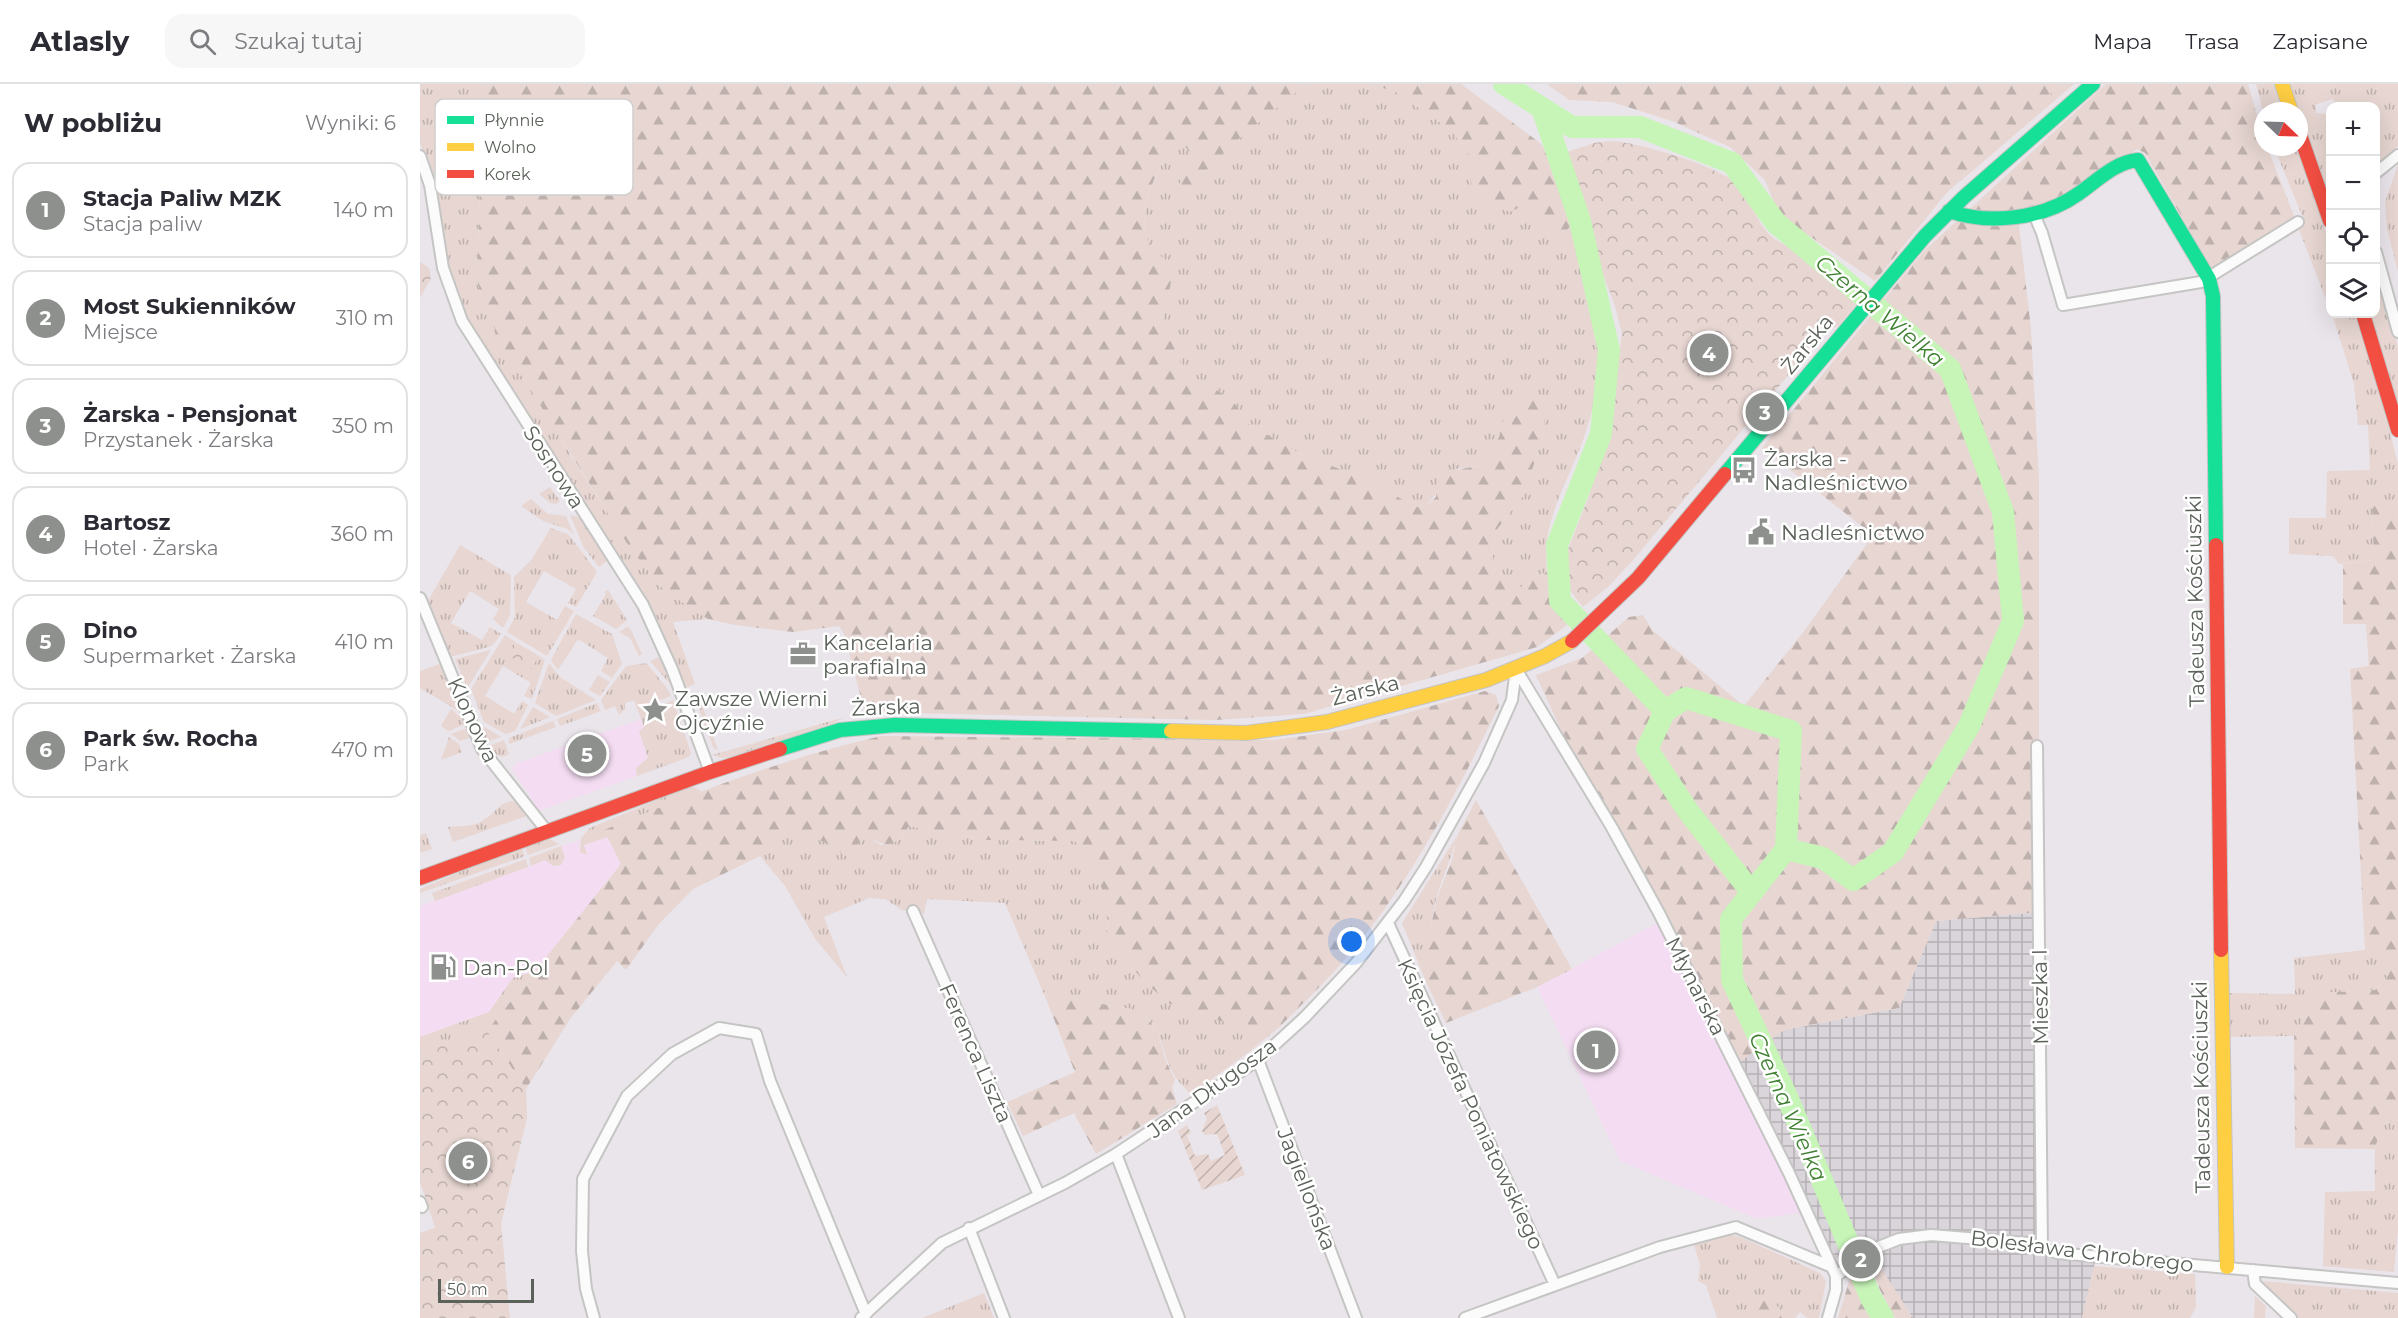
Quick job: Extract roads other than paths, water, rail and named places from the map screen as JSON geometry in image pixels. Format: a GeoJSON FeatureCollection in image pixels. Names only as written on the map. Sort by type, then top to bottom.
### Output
{"type":"FeatureCollection","features":[{"type":"Feature","properties":{"kind":"street","name":"Żarska"},"geometry":{"type":"LineString","coordinates":[[420,878],[546,830],[814,736],[870,726],[1246,733],[1327,722],[1424,697],[1516,669],[1545,656],[1573,640],[1611,606],[1707,498],[1895,270],[1949,211],[2093,84]]}},
{"type":"Feature","properties":{"kind":"street"},"geometry":{"type":"LineString","coordinates":[[2282,84],[2288,102]]}},
{"type":"Feature","properties":{"kind":"street"},"geometry":{"type":"LineString","coordinates":[[2380,170],[2398,155]]}},
{"type":"Feature","properties":{"kind":"street","name":"Sosnowa"},"geometry":{"type":"LineString","coordinates":[[420,156],[430,185],[443,267],[462,321],[643,605],[672,669],[710,772]]}},
{"type":"Feature","properties":{"kind":"street"},"geometry":{"type":"LineString","coordinates":[[2308,156],[2327,210]]}},
{"type":"Feature","properties":{"kind":"street","name":"Tadeusza Kościuszki"},"geometry":{"type":"LineString","coordinates":[[1949,211],[1973,219],[2033,212],[2068,201],[2120,164],[2132,159],[2138,160],[2209,279],[2213,296],[2223,1178],[2227,1267]]}},
{"type":"Feature","properties":{"kind":"street"},"geometry":{"type":"LineString","coordinates":[[2033,212],[2042,233],[2063,305],[2209,279],[2298,222]]}},
{"type":"Feature","properties":{"kind":"street"},"geometry":{"type":"LineString","coordinates":[[2379,264],[2398,332]]}},
{"type":"Feature","properties":{"kind":"street"},"geometry":{"type":"LineString","coordinates":[[2364,318],[2398,430]]}},
{"type":"Feature","properties":{"kind":"street","name":"Klonowa"},"geometry":{"type":"LineString","coordinates":[[420,598],[482,749],[546,830]]}},
{"type":"Feature","properties":{"kind":"street","name":"Jana Długosza"},"geometry":{"type":"LineString","coordinates":[[864,1316],[942,1243],[1040,1195],[1116,1154],[1258,1060],[1325,996],[1388,923],[1438,847],[1484,763],[1512,700],[1516,669]]}},
{"type":"Feature","properties":{"kind":"street","name":"Młynarska"},"geometry":{"type":"LineString","coordinates":[[1516,669],[1611,826],[1659,914],[1838,1271]]}},
{"type":"Feature","properties":{"kind":"street","name":"Mieszka I"},"geometry":{"type":"LineString","coordinates":[[2037,746],[2042,1248]]}},
{"type":"Feature","properties":{"kind":"street","name":"Ferenca Liszta"},"geometry":{"type":"LineString","coordinates":[[913,911],[1040,1195]]}},
{"type":"Feature","properties":{"kind":"street","name":"Księcia Józefa Poniatowskiego"},"geometry":{"type":"LineString","coordinates":[[1388,923],[1555,1285]]}},
{"type":"Feature","properties":{"kind":"street"},"geometry":{"type":"LineString","coordinates":[[594,1318],[586,1289],[582,1251],[583,1179],[627,1096],[672,1054],[719,1028],[756,1034],[770,1081],[864,1316]]}},
{"type":"Feature","properties":{"kind":"street","name":"Jagiellońska"},"geometry":{"type":"LineString","coordinates":[[1258,1060],[1356,1318]]}},
{"type":"Feature","properties":{"kind":"street"},"geometry":{"type":"LineString","coordinates":[[1116,1154],[1179,1318]]}},
{"type":"Feature","properties":{"kind":"street"},"geometry":{"type":"LineString","coordinates":[[1465,1318],[1660,1247],[1736,1227],[1838,1271],[1836,1290],[1828,1318]]}},
{"type":"Feature","properties":{"kind":"street"},"geometry":{"type":"LineString","coordinates":[[969,1228],[1004,1318]]}},
{"type":"Feature","properties":{"kind":"street","name":"Bolesława Chrobrego"},"geometry":{"type":"LineString","coordinates":[[1838,1271],[1876,1248],[1899,1239],[1931,1235],[2023,1243],[2062,1253],[2398,1283]]}},
{"type":"Feature","properties":{"kind":"street"},"geometry":{"type":"LineString","coordinates":[[2253,1270],[2255,1284],[2291,1318]]}},
{"type":"Feature","properties":{"kind":"waterway","name":"Czerna Wielka"},"geometry":{"type":"LineString","coordinates":[[1504,84],[1572,127],[1640,127],[1732,163],[1776,223],[1950,369],[2003,512],[2013,621],[1969,726],[1893,852],[1853,880],[1823,858],[1786,849],[1731,919],[1732,980],[1788,1099],[1871,1298],[1883,1318]]}},
{"type":"Feature","properties":{"kind":"waterway","name":"Czerna Wielka"},"geometry":{"type":"LineString","coordinates":[[1542,108],[1580,221],[1609,350],[1601,434],[1557,545],[1560,601],[1665,711],[1647,749],[1688,811],[1752,893]]}},
{"type":"Feature","properties":{"kind":"waterway","name":"Czerna Wielka"},"geometry":{"type":"LineString","coordinates":[[1665,711],[1686,698],[1791,731],[1786,849]]}},
{"type":"Feature","properties":{"kind":"place","name":"Bartosz"},"geometry":{"type":"Point","coordinates":[1709,353]}},
{"type":"Feature","properties":{"kind":"place","name":"Żarska - Pensjonat"},"geometry":{"type":"Point","coordinates":[1765,412]}},
{"type":"Feature","properties":{"kind":"place","name":"Żarska - Nadleśnictwo"},"geometry":{"type":"Point","coordinates":[1744,470]}},
{"type":"Feature","properties":{"kind":"place","name":"Nadleśnictwo"},"geometry":{"type":"Point","coordinates":[1761,532]}},
{"type":"Feature","properties":{"kind":"place","name":"Kancelaria parafialna"},"geometry":{"type":"Point","coordinates":[803,654]}},
{"type":"Feature","properties":{"kind":"place","name":"Zawsze Wierni Ojcyźnie"},"geometry":{"type":"Point","coordinates":[655,710]}},
{"type":"Feature","properties":{"kind":"place","name":"Dino"},"geometry":{"type":"Point","coordinates":[587,754]}},
{"type":"Feature","properties":{"kind":"place","name":"Dan-Pol"},"geometry":{"type":"Point","coordinates":[443,967]}},
{"type":"Feature","properties":{"kind":"place","name":"Stacja Paliw MZK"},"geometry":{"type":"Point","coordinates":[1596,1050]}},
{"type":"Feature","properties":{"kind":"place","name":"Park św. Rocha"},"geometry":{"type":"Point","coordinates":[468,1161]}},
{"type":"Feature","properties":{"kind":"place","name":"Most Sukienników"},"geometry":{"type":"Point","coordinates":[1861,1259]}}]}
